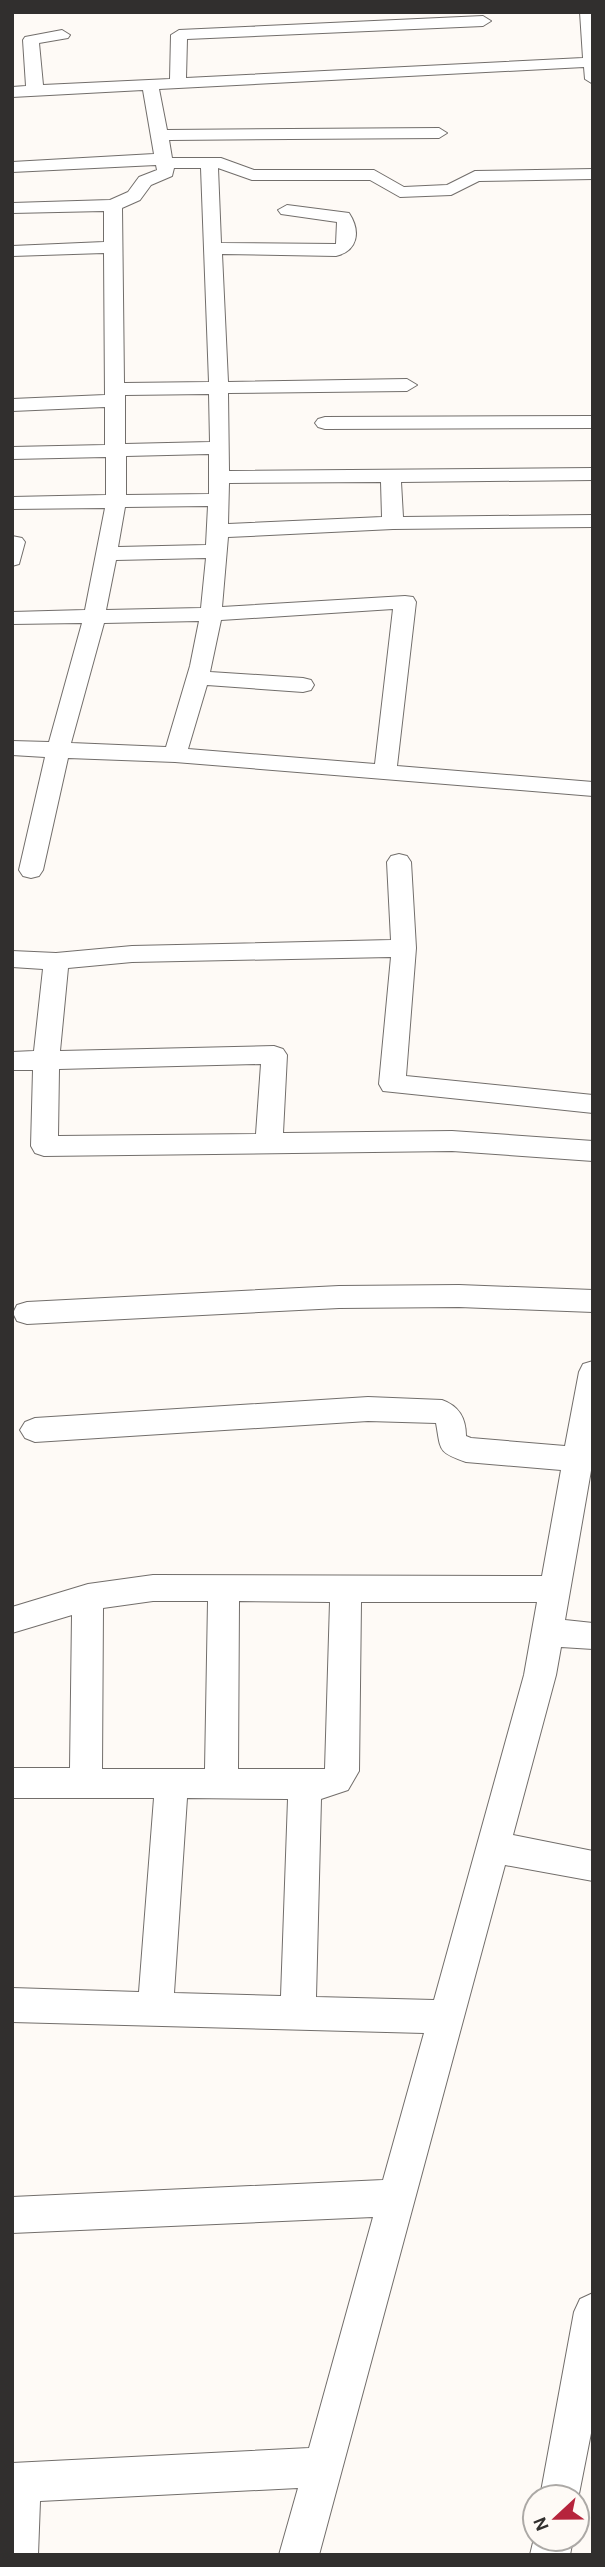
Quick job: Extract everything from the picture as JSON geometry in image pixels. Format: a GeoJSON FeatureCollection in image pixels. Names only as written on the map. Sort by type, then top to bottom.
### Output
{"type":"FeatureCollection","features":[{"type":"Feature","properties":{"kind":"street"},"geometry":{"type":"LineString","coordinates":[[221,12],[223,33]]}},
{"type":"Feature","properties":{"kind":"street"},"geometry":{"type":"LineString","coordinates":[[588,12],[593,80]]}},
{"type":"Feature","properties":{"kind":"street"},"geometry":{"type":"LineString","coordinates":[[178,84],[179,35],[483,21]]}},
{"type":"Feature","properties":{"kind":"street"},"geometry":{"type":"LineString","coordinates":[[35,91],[31,40],[62,35]]}},
{"type":"Feature","properties":{"kind":"street"},"geometry":{"type":"LineString","coordinates":[[12,92],[178,84],[403,66],[592,62]]}},
{"type":"Feature","properties":{"kind":"street"},"geometry":{"type":"LineString","coordinates":[[12,208],[113,205],[134,196],[145,181],[166,172],[150,85]]}},
{"type":"Feature","properties":{"kind":"street"},"geometry":{"type":"LineString","coordinates":[[159,135],[439,133]]}},
{"type":"Feature","properties":{"kind":"street"},"geometry":{"type":"LineString","coordinates":[[175,755],[198,678],[211,614],[218,541],[217,386],[212,248],[215,163],[211,134]]}},
{"type":"Feature","properties":{"kind":"street"},"geometry":{"type":"LineString","coordinates":[[12,167],[164,161],[215,163],[252,175],[374,175],[400,192],[451,190],[475,176],[593,174]]}},
{"type":"Feature","properties":{"kind":"street"},"geometry":{"type":"LineString","coordinates":[[32,870],[58,751],[94,618],[116,502],[113,205]]}},
{"type":"Feature","properties":{"kind":"street"},"geometry":{"type":"LineString","coordinates":[[212,248],[336,251],[345,247],[347,223],[343,217],[287,210]]}},
{"type":"Feature","properties":{"kind":"street"},"geometry":{"type":"LineString","coordinates":[[12,251],[113,247]]}},
{"type":"Feature","properties":{"kind":"street"},"geometry":{"type":"LineString","coordinates":[[375,385],[377,423]]}},
{"type":"Feature","properties":{"kind":"street"},"geometry":{"type":"LineString","coordinates":[[12,405],[217,386],[407,385]]}},
{"type":"Feature","properties":{"kind":"street"},"geometry":{"type":"LineString","coordinates":[[325,423],[593,422]]}},
{"type":"Feature","properties":{"kind":"street"},"geometry":{"type":"LineString","coordinates":[[12,453],[218,448]]}},
{"type":"Feature","properties":{"kind":"street"},"geometry":{"type":"LineString","coordinates":[[218,477],[593,474]]}},
{"type":"Feature","properties":{"kind":"street"},"geometry":{"type":"LineString","coordinates":[[391,475],[393,523]]}},
{"type":"Feature","properties":{"kind":"street"},"geometry":{"type":"LineString","coordinates":[[12,503],[217,500]]}},
{"type":"Feature","properties":{"kind":"street"},"geometry":{"type":"LineString","coordinates":[[106,554],[393,523],[593,521]]}},
{"type":"Feature","properties":{"kind":"street"},"geometry":{"type":"LineString","coordinates":[[12,618],[211,614],[405,602],[385,774]]}},
{"type":"Feature","properties":{"kind":"street"},"geometry":{"type":"LineString","coordinates":[[198,678],[303,685]]}},
{"type":"Feature","properties":{"kind":"street"},"geometry":{"type":"LineString","coordinates":[[12,748],[175,755],[593,789]]}},
{"type":"Feature","properties":{"kind":"street"},"geometry":{"type":"LineString","coordinates":[[399,862],[404,948],[392,1084],[593,1104]]}},
{"type":"Feature","properties":{"kind":"street"},"geometry":{"type":"LineString","coordinates":[[12,959],[56,961],[132,954],[404,948]]}},
{"type":"Feature","properties":{"kind":"street"},"geometry":{"type":"LineString","coordinates":[[56,961],[46,1061],[44,1146],[452,1141],[593,1151]]}},
{"type":"Feature","properties":{"kind":"street"},"geometry":{"type":"LineString","coordinates":[[12,1061],[274,1055],[269,1144]]}},
{"type":"Feature","properties":{"kind":"street"},"geometry":{"type":"LineString","coordinates":[[27,1313],[339,1297],[459,1296],[593,1301]]}},
{"type":"Feature","properties":{"kind":"street"},"geometry":{"type":"LineString","coordinates":[[299,2555],[540,1675],[593,1372]]}},
{"type":"Feature","properties":{"kind":"street"},"geometry":{"type":"LineString","coordinates":[[35,1430],[368,1409],[442,1412],[449,1416],[451,1422],[452,1442],[466,1450],[578,1459]]}},
{"type":"Feature","properties":{"kind":"street"},"geometry":{"type":"LineString","coordinates":[[12,1620],[88,1597],[153,1588],[555,1589]]}},
{"type":"Feature","properties":{"kind":"street"},"geometry":{"type":"LineString","coordinates":[[221,1784],[224,1588]]}},
{"type":"Feature","properties":{"kind":"street"},"geometry":{"type":"LineString","coordinates":[[12,1783],[330,1783],[342,1773],[346,1588]]}},
{"type":"Feature","properties":{"kind":"street"},"geometry":{"type":"LineString","coordinates":[[86,1783],[88,1597]]}},
{"type":"Feature","properties":{"kind":"street"},"geometry":{"type":"LineString","coordinates":[[548,1632],[593,1636]]}},
{"type":"Feature","properties":{"kind":"street"},"geometry":{"type":"LineString","coordinates":[[155,2009],[172,1784]]}},
{"type":"Feature","properties":{"kind":"street"},"geometry":{"type":"LineString","coordinates":[[298,2012],[304,1784]]}},
{"type":"Feature","properties":{"kind":"street"},"geometry":{"type":"LineString","coordinates":[[493,1847],[593,1866]]}},
{"type":"Feature","properties":{"kind":"street"},"geometry":{"type":"LineString","coordinates":[[12,2005],[447,2017]]}},
{"type":"Feature","properties":{"kind":"street"},"geometry":{"type":"LineString","coordinates":[[12,2215],[397,2198]]}},
{"type":"Feature","properties":{"kind":"street"},"geometry":{"type":"LineString","coordinates":[[562,2483],[593,2312]]}},
{"type":"Feature","properties":{"kind":"street"},"geometry":{"type":"LineString","coordinates":[[18,2555],[17,2483],[323,2467]]}}]}
